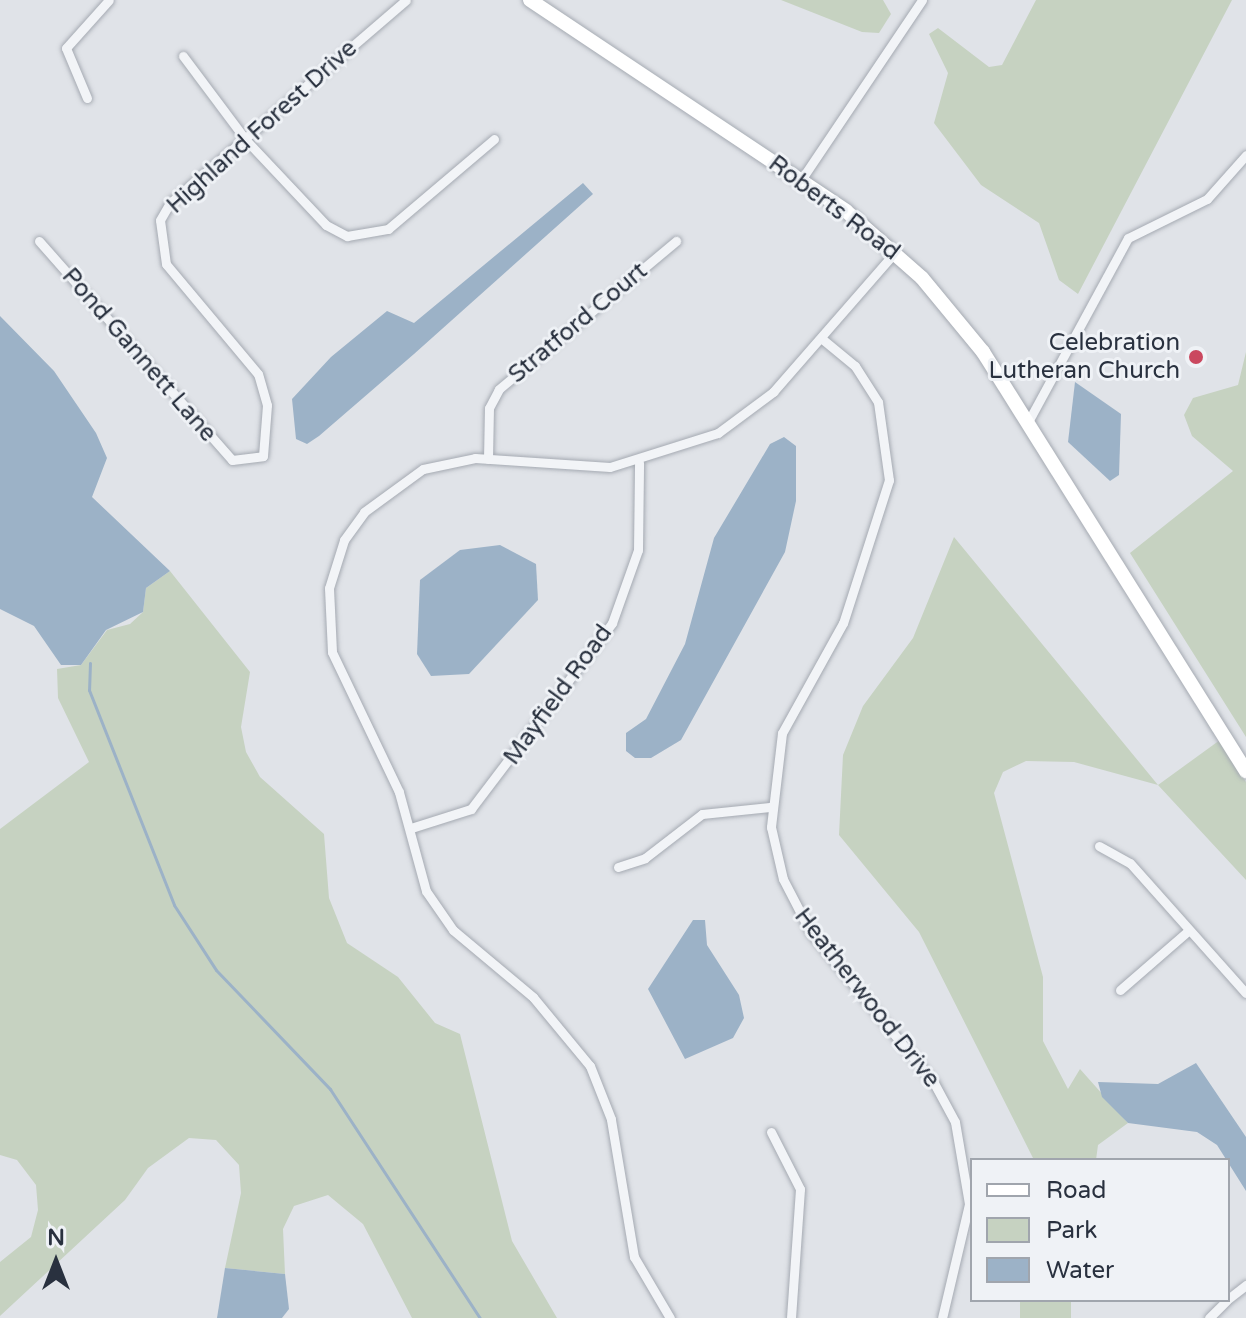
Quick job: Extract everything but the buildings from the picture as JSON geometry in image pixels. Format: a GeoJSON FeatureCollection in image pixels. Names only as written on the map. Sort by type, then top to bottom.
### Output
{"type":"FeatureCollection","features":[{"type":"Feature","properties":{"kind":"main road","name":"Roberts Road"},"geometry":{"type":"LineString","coordinates":[[530,0],[801,180],[895,252],[950,308],[1028,422],[1246,771]]}},
{"type":"Feature","properties":{"kind":"street"},"geometry":{"type":"LineString","coordinates":[[87,98],[66,48],[109,0]]}},
{"type":"Feature","properties":{"kind":"street","name":"Highland Forest Drive"},"geometry":{"type":"LineString","coordinates":[[243,461],[263,456],[264,387],[250,361],[166,264],[158,233],[170,203],[406,0]]}},
{"type":"Feature","properties":{"kind":"street"},"geometry":{"type":"LineString","coordinates":[[801,180],[922,0]]}},
{"type":"Feature","properties":{"kind":"street"},"geometry":{"type":"LineString","coordinates":[[183,56],[245,139],[326,225],[359,238],[388,229],[494,139]]}},
{"type":"Feature","properties":{"kind":"street"},"geometry":{"type":"LineString","coordinates":[[1028,422],[1128,238],[1207,199],[1246,155]]}},
{"type":"Feature","properties":{"kind":"street","name":"Pond Gannett Lane"},"geometry":{"type":"LineString","coordinates":[[39,241],[232,460],[243,461]]}},
{"type":"Feature","properties":{"kind":"street","name":"Stratford Court"},"geometry":{"type":"LineString","coordinates":[[488,459],[489,408],[499,389],[676,241]]}},
{"type":"Feature","properties":{"kind":"street"},"geometry":{"type":"LineString","coordinates":[[670,1318],[627,1236],[611,1119],[597,1078],[533,997],[440,916],[411,828],[332,652],[329,588],[349,533],[391,487],[440,463],[488,459],[560,470],[639,463],[730,426],[773,392],[895,252]]}},
{"type":"Feature","properties":{"kind":"street","name":"Heatherwood Drive"},"geometry":{"type":"LineString","coordinates":[[821,338],[855,366],[878,402],[889,480],[843,623],[782,733],[770,807],[776,856],[800,916],[934,1083],[962,1144],[968,1223],[942,1318]]}},
{"type":"Feature","properties":{"kind":"street","name":"Mayfield Road"},"geometry":{"type":"LineString","coordinates":[[411,828],[471,809],[612,623],[638,550],[639,463]]}},
{"type":"Feature","properties":{"kind":"street"},"geometry":{"type":"LineString","coordinates":[[618,867],[645,858],[702,814],[770,807]]}},
{"type":"Feature","properties":{"kind":"street"},"geometry":{"type":"LineString","coordinates":[[1099,846],[1130,863],[1246,993]]}},
{"type":"Feature","properties":{"kind":"street"},"geometry":{"type":"LineString","coordinates":[[1120,990],[1189,930]]}},
{"type":"Feature","properties":{"kind":"street"},"geometry":{"type":"LineString","coordinates":[[771,1132],[791,1162],[801,1198],[791,1318]]}},
{"type":"Feature","properties":{"kind":"street"},"geometry":{"type":"LineString","coordinates":[[1230,1298],[1246,1285]]}},
{"type":"Feature","properties":{"kind":"green space"},"geometry":{"type":"Polygon","coordinates":[[[781,0],[883,0],[891,14],[879,33],[862,32],[781,0]]]}},
{"type":"Feature","properties":{"kind":"green space"},"geometry":{"type":"Polygon","coordinates":[[[1036,0],[1232,0],[1078,294],[1059,280],[1039,223],[981,185],[934,123],[948,73],[929,34],[938,28],[989,67],[1002,65],[1036,0]]]}},
{"type":"Feature","properties":{"kind":"green space"},"geometry":{"type":"Polygon","coordinates":[[[1246,352],[1246,737],[1130,553],[1233,471],[1192,436],[1184,415],[1193,398],[1238,385],[1246,352]]]}},
{"type":"Feature","properties":{"kind":"green space"},"geometry":{"type":"Polygon","coordinates":[[[954,537],[1158,785],[1074,762],[1026,761],[1003,772],[994,793],[1043,977],[1043,1041],[1068,1089],[1080,1069],[1128,1123],[1098,1145],[1096,1158],[1033,1158],[919,932],[839,835],[843,755],[863,706],[913,638],[954,537]]]}},
{"type":"Feature","properties":{"kind":"green space"},"geometry":{"type":"Polygon","coordinates":[[[170,571],[250,672],[241,727],[246,752],[260,777],[324,834],[329,898],[347,943],[398,977],[435,1023],[460,1034],[512,1241],[557,1318],[412,1318],[363,1224],[328,1195],[294,1206],[283,1229],[285,1274],[225,1268],[241,1193],[239,1165],[216,1140],[189,1138],[148,1168],[125,1200],[0,1316],[0,1262],[31,1237],[38,1210],[36,1185],[17,1160],[0,1155],[0,829],[89,762],[58,698],[57,669],[81,665],[107,630],[130,624],[143,612],[146,588],[170,571]]]}},
{"type":"Feature","properties":{"kind":"green space"},"geometry":{"type":"Polygon","coordinates":[[[1220,740],[1246,782],[1246,880],[1158,785],[1220,740]]]}},
{"type":"Feature","properties":{"kind":"green space"},"geometry":{"type":"Polygon","coordinates":[[[1020,1302],[1071,1302],[1071,1318],[1020,1318],[1020,1302]]]}},
{"type":"Feature","properties":{"kind":"water"},"geometry":{"type":"Polygon","coordinates":[[[583,183],[593,194],[414,354],[319,436],[307,444],[296,439],[292,399],[331,357],[387,311],[414,323],[583,183]]]}},
{"type":"Feature","properties":{"kind":"water"},"geometry":{"type":"Polygon","coordinates":[[[0,316],[54,371],[96,433],[107,458],[92,497],[170,571],[146,588],[143,612],[106,630],[81,665],[61,665],[34,626],[0,609],[0,316]]]}},
{"type":"Feature","properties":{"kind":"water"},"geometry":{"type":"Polygon","coordinates":[[[1075,382],[1121,414],[1119,475],[1110,481],[1068,442],[1075,382]]]}},
{"type":"Feature","properties":{"kind":"water"},"geometry":{"type":"Polygon","coordinates":[[[784,437],[796,446],[796,501],[785,552],[681,740],[651,758],[635,758],[626,751],[626,733],[646,719],[685,644],[714,538],[770,444],[784,437]]]}},
{"type":"Feature","properties":{"kind":"water"},"geometry":{"type":"Polygon","coordinates":[[[500,545],[536,564],[538,600],[469,674],[431,676],[417,654],[420,580],[460,550],[500,545]]]}},
{"type":"Feature","properties":{"kind":"water"},"geometry":{"type":"Polygon","coordinates":[[[693,920],[705,920],[707,945],[739,995],[744,1018],[733,1038],[685,1059],[648,989],[693,920]]]}},
{"type":"Feature","properties":{"kind":"water"},"geometry":{"type":"Polygon","coordinates":[[[1196,1063],[1246,1137],[1246,1191],[1230,1166],[1230,1158],[1225,1158],[1217,1145],[1197,1132],[1128,1123],[1102,1097],[1098,1082],[1158,1084],[1196,1063]]]}},
{"type":"Feature","properties":{"kind":"water"},"geometry":{"type":"Polygon","coordinates":[[[225,1268],[285,1274],[289,1309],[282,1318],[217,1318],[225,1268]]]}},
{"type":"Feature","properties":{"kind":"waterway"},"geometry":{"type":"LineString","coordinates":[[90,663],[89,690],[174,905],[216,970],[330,1089],[480,1318]]}},
{"type":"Feature","properties":{"kind":"place","name":"Celebration Lutheran Church"},"geometry":{"type":"Point","coordinates":[1196,357]}}]}
